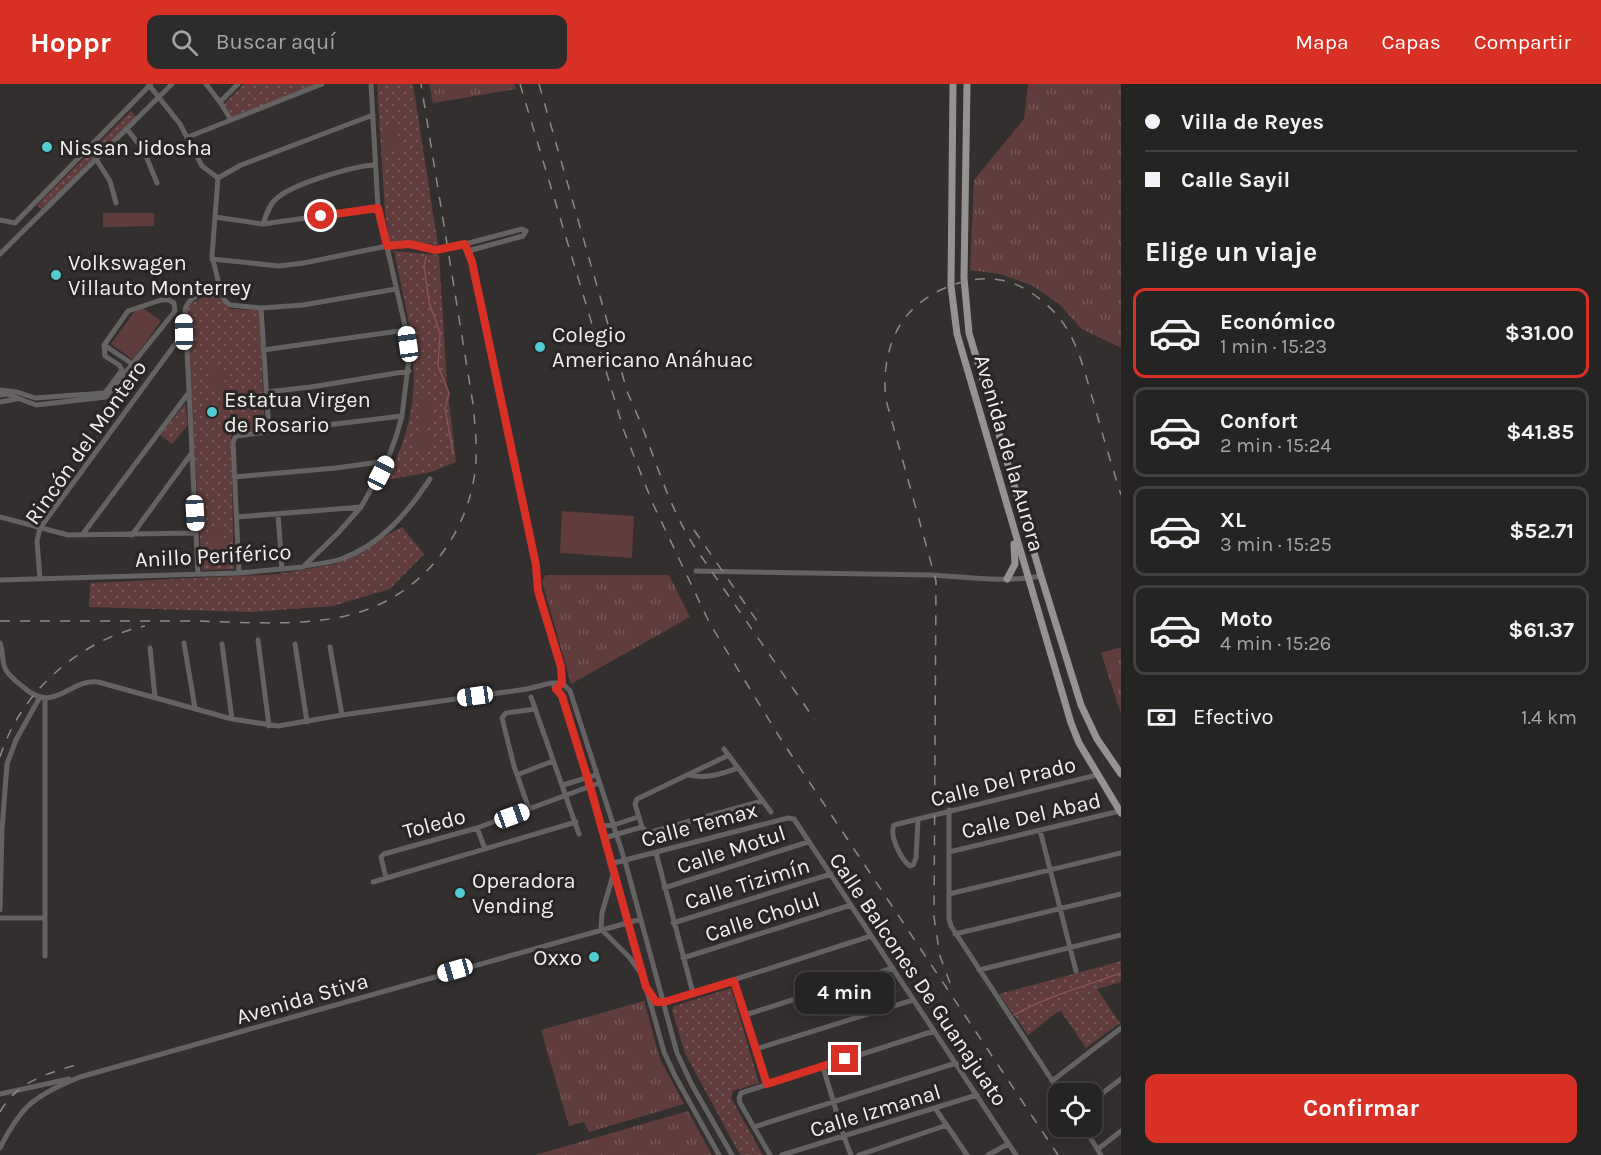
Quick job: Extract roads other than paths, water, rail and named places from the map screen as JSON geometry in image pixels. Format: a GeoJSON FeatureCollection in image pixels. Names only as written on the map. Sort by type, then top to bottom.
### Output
{"type":"FeatureCollection","features":[{"type":"Feature","properties":{"kind":"main road","name":"Avenida de la Aurora"},"geometry":{"type":"LineString","coordinates":[[952,84],[951,286],[957,334],[1073,729],[1120,812]]}},
{"type":"Feature","properties":{"kind":"main road","name":"Avenida de la Aurora"},"geometry":{"type":"LineString","coordinates":[[967,84],[964,278],[966,322],[1085,716],[1097,739],[1120,771]]}},
{"type":"Feature","properties":{"kind":"main road"},"geometry":{"type":"LineString","coordinates":[[1007,579],[1015,561],[1012,526]]}},
{"type":"Feature","properties":{"kind":"street"},"geometry":{"type":"LineString","coordinates":[[15,223],[150,84],[188,138],[202,166],[218,178]]}},
{"type":"Feature","properties":{"kind":"street"},"geometry":{"type":"LineString","coordinates":[[0,254],[172,84]]}},
{"type":"Feature","properties":{"kind":"street"},"geometry":{"type":"LineString","coordinates":[[206,84],[231,120]]}},
{"type":"Feature","properties":{"kind":"street"},"geometry":{"type":"LineString","coordinates":[[220,102],[238,84]]}},
{"type":"Feature","properties":{"kind":"street"},"geometry":{"type":"LineString","coordinates":[[188,138],[322,84]]}},
{"type":"Feature","properties":{"kind":"street","name":"Anillo Periférico"},"geometry":{"type":"LineString","coordinates":[[0,580],[238,573],[303,567],[361,507],[387,461],[402,416],[410,358],[406,330],[378,208],[371,84]]}},
{"type":"Feature","properties":{"kind":"street"},"geometry":{"type":"LineString","coordinates":[[130,105],[139,116]]}},
{"type":"Feature","properties":{"kind":"street"},"geometry":{"type":"LineString","coordinates":[[218,178],[241,165],[373,115]]}},
{"type":"Feature","properties":{"kind":"street"},"geometry":{"type":"LineString","coordinates":[[127,129],[144,151],[157,183]]}},
{"type":"Feature","properties":{"kind":"street"},"geometry":{"type":"LineString","coordinates":[[96,159],[110,181],[116,203]]}},
{"type":"Feature","properties":{"kind":"street"},"geometry":{"type":"LineString","coordinates":[[263,224],[272,203],[285,193],[347,169],[375,165]]}},
{"type":"Feature","properties":{"kind":"street"},"geometry":{"type":"LineString","coordinates":[[218,178],[212,259],[225,301],[230,305],[261,308],[303,305],[396,289]]}},
{"type":"Feature","properties":{"kind":"street"},"geometry":{"type":"LineString","coordinates":[[32,206],[39,210],[41,215]]}},
{"type":"Feature","properties":{"kind":"street"},"geometry":{"type":"LineString","coordinates":[[215,217],[263,224],[378,208]]}},
{"type":"Feature","properties":{"kind":"street"},"geometry":{"type":"LineString","coordinates":[[0,220],[15,223],[22,233]]}},
{"type":"Feature","properties":{"kind":"street"},"geometry":{"type":"LineString","coordinates":[[212,259],[279,266],[387,246],[409,244],[436,250],[498,234],[522,229],[526,231],[523,236],[468,251]]}},
{"type":"Feature","properties":{"kind":"street"},"geometry":{"type":"LineString","coordinates":[[498,234],[500,242]]}},
{"type":"Feature","properties":{"kind":"street"},"geometry":{"type":"LineString","coordinates":[[477,240],[480,247]]}},
{"type":"Feature","properties":{"kind":"street"},"geometry":{"type":"LineString","coordinates":[[465,244],[536,565],[538,591],[561,667],[562,683],[570,692],[615,825],[681,1065],[732,1155]]}},
{"type":"Feature","properties":{"kind":"street"},"geometry":{"type":"LineString","coordinates":[[198,574],[184,310],[193,297],[220,288]]}},
{"type":"Feature","properties":{"kind":"street"},"geometry":{"type":"LineString","coordinates":[[0,395],[7,394],[31,404],[44,405],[106,394],[134,365],[175,311],[172,302],[161,300],[129,311],[104,345],[105,356],[119,365],[122,370],[106,394]]}},
{"type":"Feature","properties":{"kind":"street"},"geometry":{"type":"LineString","coordinates":[[261,308],[269,432]]}},
{"type":"Feature","properties":{"kind":"street"},"geometry":{"type":"LineString","coordinates":[[263,350],[406,330]]}},
{"type":"Feature","properties":{"kind":"street","name":"Rincón del Montero"},"geometry":{"type":"LineString","coordinates":[[40,579],[37,541],[40,528],[184,332]]}},
{"type":"Feature","properties":{"kind":"street"},"geometry":{"type":"LineString","coordinates":[[104,345],[134,365]]}},
{"type":"Feature","properties":{"kind":"street"},"geometry":{"type":"LineString","coordinates":[[266,392],[311,387],[409,370]]}},
{"type":"Feature","properties":{"kind":"street"},"geometry":{"type":"LineString","coordinates":[[0,390],[6,389],[35,398],[106,394]]}},
{"type":"Feature","properties":{"kind":"street"},"geometry":{"type":"LineString","coordinates":[[82,535],[188,394]]}},
{"type":"Feature","properties":{"kind":"street"},"geometry":{"type":"LineString","coordinates":[[42,398],[44,405]]}},
{"type":"Feature","properties":{"kind":"street"},"geometry":{"type":"LineString","coordinates":[[0,402],[18,399]]}},
{"type":"Feature","properties":{"kind":"street"},"geometry":{"type":"LineString","coordinates":[[238,573],[234,437],[238,434],[402,416]]}},
{"type":"Feature","properties":{"kind":"street"},"geometry":{"type":"LineString","coordinates":[[132,535],[191,453]]}},
{"type":"Feature","properties":{"kind":"street"},"geometry":{"type":"LineString","coordinates":[[234,477],[327,470],[387,461]]}},
{"type":"Feature","properties":{"kind":"street"},"geometry":{"type":"LineString","coordinates":[[303,567],[340,559],[368,544],[401,519],[430,479]]}},
{"type":"Feature","properties":{"kind":"street"},"geometry":{"type":"LineString","coordinates":[[237,517],[361,507]]}},
{"type":"Feature","properties":{"kind":"street"},"geometry":{"type":"LineString","coordinates":[[278,514],[282,570]]}},
{"type":"Feature","properties":{"kind":"street"},"geometry":{"type":"LineString","coordinates":[[0,517],[68,535],[196,533]]}},
{"type":"Feature","properties":{"kind":"street"},"geometry":{"type":"LineString","coordinates":[[696,571],[1007,579],[1028,579],[1041,576]]}},
{"type":"Feature","properties":{"kind":"street"},"geometry":{"type":"LineString","coordinates":[[258,640],[269,726]]}},
{"type":"Feature","properties":{"kind":"street"},"geometry":{"type":"LineString","coordinates":[[0,643],[3,649],[4,666],[8,674],[29,692],[43,698]]}},
{"type":"Feature","properties":{"kind":"street"},"geometry":{"type":"LineString","coordinates":[[184,643],[195,708]]}},
{"type":"Feature","properties":{"kind":"street"},"geometry":{"type":"LineString","coordinates":[[222,644],[232,718]]}},
{"type":"Feature","properties":{"kind":"street"},"geometry":{"type":"LineString","coordinates":[[295,644],[308,722]]}},
{"type":"Feature","properties":{"kind":"street"},"geometry":{"type":"LineString","coordinates":[[330,646],[342,715]]}},
{"type":"Feature","properties":{"kind":"street"},"geometry":{"type":"LineString","coordinates":[[150,648],[155,698]]}},
{"type":"Feature","properties":{"kind":"street"},"geometry":{"type":"LineString","coordinates":[[0,910],[2,829],[7,764],[16,740],[43,698],[93,681],[269,726],[562,683]]}},
{"type":"Feature","properties":{"kind":"street"},"geometry":{"type":"LineString","coordinates":[[550,683],[562,696],[668,1061],[719,1155]]}},
{"type":"Feature","properties":{"kind":"street"},"geometry":{"type":"LineString","coordinates":[[556,689],[562,683]]}},
{"type":"Feature","properties":{"kind":"street"},"geometry":{"type":"LineString","coordinates":[[531,697],[567,794],[579,834]]}},
{"type":"Feature","properties":{"kind":"street"},"geometry":{"type":"LineString","coordinates":[[43,698],[45,956]]}},
{"type":"Feature","properties":{"kind":"street"},"geometry":{"type":"LineString","coordinates":[[530,809],[517,775],[502,717],[506,713],[535,709]]}},
{"type":"Feature","properties":{"kind":"street"},"geometry":{"type":"LineString","coordinates":[[724,749],[771,812]]}},
{"type":"Feature","properties":{"kind":"street"},"geometry":{"type":"LineString","coordinates":[[729,755],[637,799],[635,804],[642,827],[651,832],[762,801]]}},
{"type":"Feature","properties":{"kind":"street"},"geometry":{"type":"LineString","coordinates":[[517,775],[553,761]]}},
{"type":"Feature","properties":{"kind":"street"},"geometry":{"type":"LineString","coordinates":[[689,776],[711,777],[738,768]]}},
{"type":"Feature","properties":{"kind":"street"},"geometry":{"type":"LineString","coordinates":[[563,785],[596,773]]}},
{"type":"Feature","properties":{"kind":"street","name":"Calle Del Prado"},"geometry":{"type":"LineString","coordinates":[[918,820],[916,858],[912,866],[903,859],[891,829],[894,825],[1097,775]]}},
{"type":"Feature","properties":{"kind":"street","name":"Toledo"},"geometry":{"type":"LineString","coordinates":[[386,878],[381,858],[384,854],[477,828],[567,794],[600,785]]}},
{"type":"Feature","properties":{"kind":"street"},"geometry":{"type":"LineString","coordinates":[[949,810],[949,922],[1052,1081],[1121,1028]]}},
{"type":"Feature","properties":{"kind":"street","name":"Calle Del Abad"},"geometry":{"type":"LineString","coordinates":[[950,852],[1120,812]]}},
{"type":"Feature","properties":{"kind":"street"},"geometry":{"type":"LineString","coordinates":[[601,826],[615,825],[639,817]]}},
{"type":"Feature","properties":{"kind":"street","name":"Calle Temax"},"geometry":{"type":"LineString","coordinates":[[610,864],[788,818],[795,822]]}},
{"type":"Feature","properties":{"kind":"street"},"geometry":{"type":"LineString","coordinates":[[374,882],[576,822]]}},
{"type":"Feature","properties":{"kind":"street","name":"Calle Balcones De Guanajuato"},"geometry":{"type":"LineString","coordinates":[[795,822],[1016,1155]]}},
{"type":"Feature","properties":{"kind":"street"},"geometry":{"type":"LineString","coordinates":[[604,838],[642,827]]}},
{"type":"Feature","properties":{"kind":"street"},"geometry":{"type":"LineString","coordinates":[[477,828],[484,849]]}},
{"type":"Feature","properties":{"kind":"street"},"geometry":{"type":"LineString","coordinates":[[1040,830],[1076,971]]}},
{"type":"Feature","properties":{"kind":"street","name":"Calle Motul"},"geometry":{"type":"LineString","coordinates":[[664,888],[808,842]]}},
{"type":"Feature","properties":{"kind":"street"},"geometry":{"type":"LineString","coordinates":[[656,853],[693,993]]}},
{"type":"Feature","properties":{"kind":"street"},"geometry":{"type":"LineString","coordinates":[[949,894],[1121,853]]}},
{"type":"Feature","properties":{"kind":"street"},"geometry":{"type":"LineString","coordinates":[[613,873],[602,913],[601,929],[630,958],[643,976]]}},
{"type":"Feature","properties":{"kind":"street","name":"Calle Tizimín"},"geometry":{"type":"LineString","coordinates":[[673,923],[831,874]]}},
{"type":"Feature","properties":{"kind":"street"},"geometry":{"type":"LineString","coordinates":[[955,934],[1121,894]]}},
{"type":"Feature","properties":{"kind":"street","name":"Calle Cholul"},"geometry":{"type":"LineString","coordinates":[[683,958],[851,905]]}},
{"type":"Feature","properties":{"kind":"street"},"geometry":{"type":"LineString","coordinates":[[0,918],[45,918]]}},
{"type":"Feature","properties":{"kind":"street","name":"Avenida Stiva"},"geometry":{"type":"LineString","coordinates":[[0,1148],[16,1118],[27,1105],[50,1090],[80,1077],[641,919]]}},
{"type":"Feature","properties":{"kind":"street"},"geometry":{"type":"LineString","coordinates":[[980,970],[1121,935]]}},
{"type":"Feature","properties":{"kind":"street"},"geometry":{"type":"LineString","coordinates":[[646,987],[655,1001],[664,1002],[871,936]]}},
{"type":"Feature","properties":{"kind":"street"},"geometry":{"type":"LineString","coordinates":[[745,1015],[893,968]]}},
{"type":"Feature","properties":{"kind":"street"},"geometry":{"type":"LineString","coordinates":[[734,981],[767,1084]]}},
{"type":"Feature","properties":{"kind":"street"},"geometry":{"type":"LineString","coordinates":[[756,1049],[913,1000]]}},
{"type":"Feature","properties":{"kind":"street"},"geometry":{"type":"LineString","coordinates":[[770,1155],[739,1100],[744,1091],[934,1031]]}},
{"type":"Feature","properties":{"kind":"street"},"geometry":{"type":"LineString","coordinates":[[754,1127],[956,1063]]}},
{"type":"Feature","properties":{"kind":"street"},"geometry":{"type":"LineString","coordinates":[[823,1067],[851,1155]]}},
{"type":"Feature","properties":{"kind":"street"},"geometry":{"type":"LineString","coordinates":[[0,1094],[80,1077]]}},
{"type":"Feature","properties":{"kind":"street"},"geometry":{"type":"LineString","coordinates":[[1102,1093],[1121,1079]]}},
{"type":"Feature","properties":{"kind":"street","name":"Calle Izmanal"},"geometry":{"type":"LineString","coordinates":[[782,1155],[977,1095]]}},
{"type":"Feature","properties":{"kind":"street"},"geometry":{"type":"LineString","coordinates":[[935,1108],[967,1155]]}},
{"type":"Feature","properties":{"kind":"street"},"geometry":{"type":"LineString","coordinates":[[859,1155],[947,1125]]}},
{"type":"Feature","properties":{"kind":"street"},"geometry":{"type":"LineString","coordinates":[[1090,1137],[1099,1152],[1121,1131]]}},
{"type":"Feature","properties":{"kind":"street"},"geometry":{"type":"LineString","coordinates":[[988,1155],[1008,1144]]}},
{"type":"Feature","properties":{"kind":"waterway"},"geometry":{"type":"LineString","coordinates":[[426,257],[424,266],[429,302],[440,333],[438,366],[449,393],[445,409],[453,452]]}},
{"type":"Feature","properties":{"kind":"waterway"},"geometry":{"type":"LineString","coordinates":[[1014,1015],[1053,997],[1121,973]]}},
{"type":"Feature","properties":{"kind":"railway"},"geometry":{"type":"LineString","coordinates":[[0,621],[283,623],[335,618],[387,601],[410,586],[446,548],[469,499],[475,472],[476,438],[473,404],[421,84]]}},
{"type":"Feature","properties":{"kind":"railway"},"geometry":{"type":"LineString","coordinates":[[520,84],[624,431],[653,504],[710,624],[782,741],[1058,1155]]}},
{"type":"Feature","properties":{"kind":"railway"},"geometry":{"type":"LineString","coordinates":[[539,84],[628,394],[674,509],[694,546],[815,720]]}},
{"type":"Feature","properties":{"kind":"railway"},"geometry":{"type":"LineString","coordinates":[[950,983],[940,956],[934,917],[936,581],[886,400],[885,388],[889,352],[903,320],[932,294],[972,280],[986,279],[1012,283],[1042,301],[1065,325],[1076,347],[1121,495]]}},
{"type":"Feature","properties":{"kind":"railway"},"geometry":{"type":"LineString","coordinates":[[694,530],[757,621]]}},
{"type":"Feature","properties":{"kind":"railway"},"geometry":{"type":"LineString","coordinates":[[0,757],[9,733],[22,711],[56,672],[76,656],[98,643],[145,626]]}},
{"type":"Feature","properties":{"kind":"railway"},"geometry":{"type":"LineString","coordinates":[[0,1112],[7,1101],[25,1085],[47,1074],[82,1063]]}},
{"type":"Feature","properties":{"kind":"place","name":"Nissan Jidosha"},"geometry":{"type":"Point","coordinates":[47,147]}},
{"type":"Feature","properties":{"kind":"place","name":"Volkswagen Villauto Monterrey"},"geometry":{"type":"Point","coordinates":[56,275]}},
{"type":"Feature","properties":{"kind":"place","name":"Colegio Americano Anáhuac"},"geometry":{"type":"Point","coordinates":[540,347]}},
{"type":"Feature","properties":{"kind":"place","name":"Estatua Virgen de Rosario"},"geometry":{"type":"Point","coordinates":[212,412]}},
{"type":"Feature","properties":{"kind":"place","name":"Operadora Vending"},"geometry":{"type":"Point","coordinates":[460,893]}},
{"type":"Feature","properties":{"kind":"place","name":"Oxxo"},"geometry":{"type":"Point","coordinates":[594,957]}}]}
